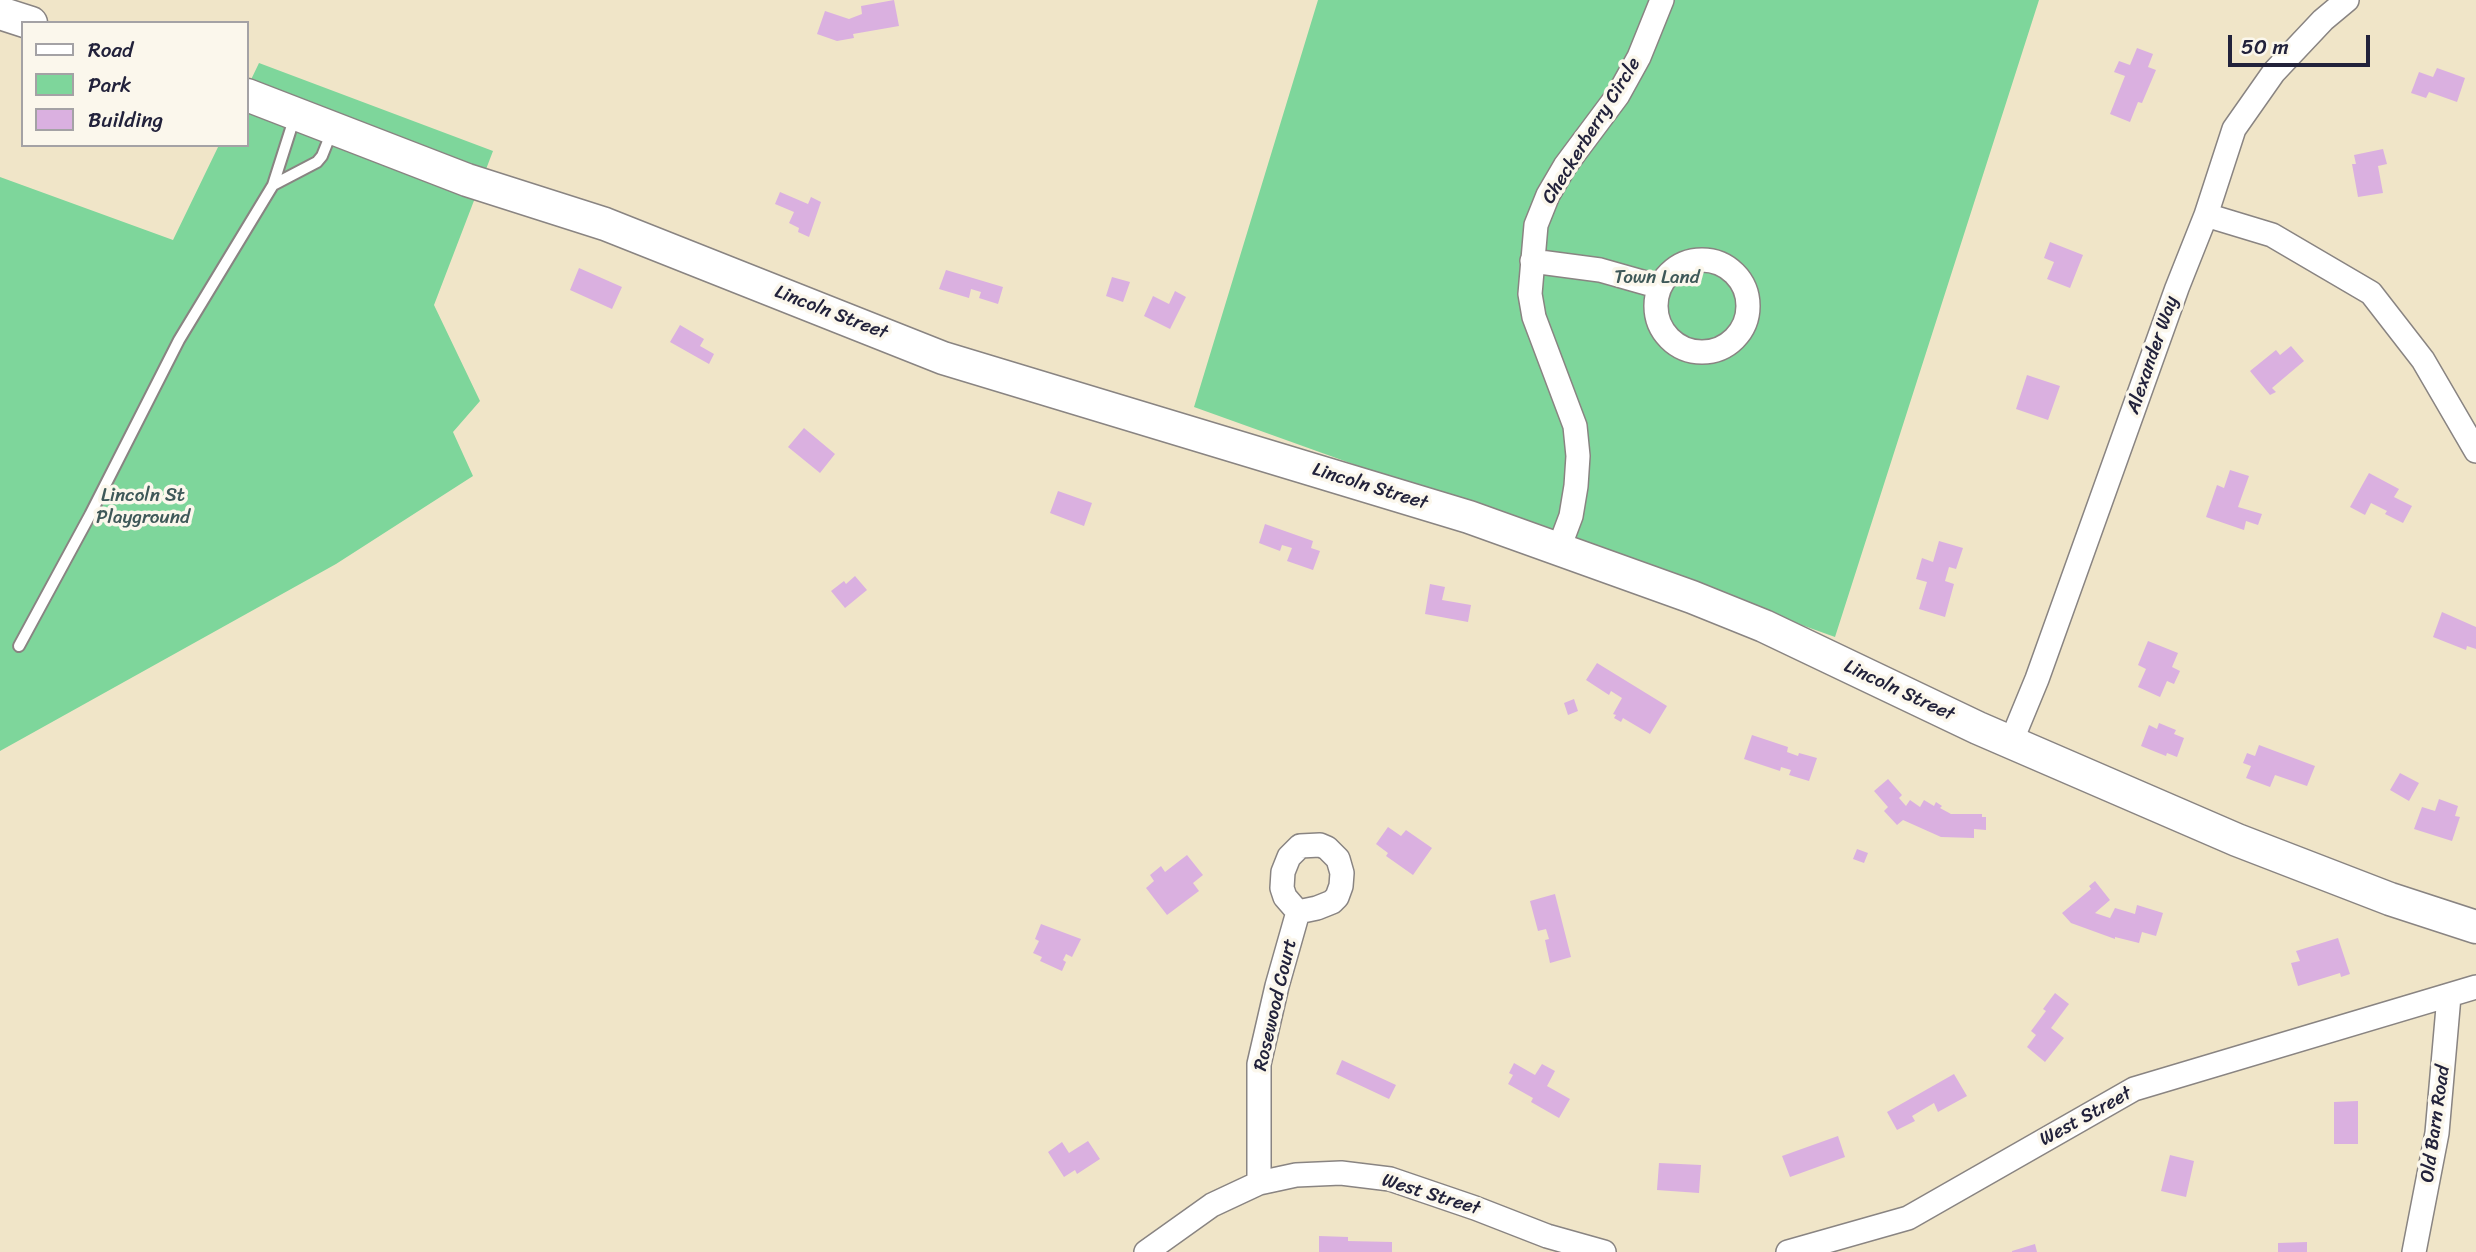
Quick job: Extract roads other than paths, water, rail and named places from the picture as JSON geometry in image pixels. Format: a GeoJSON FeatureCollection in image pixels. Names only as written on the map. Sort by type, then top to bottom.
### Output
{"type":"FeatureCollection","features":[{"type":"Feature","properties":{"kind":"main road"},"geometry":{"type":"LineString","coordinates":[[0,13],[25,21]]}},
{"type":"Feature","properties":{"kind":"main road","name":"Lincoln Street"},"geometry":{"type":"LineString","coordinates":[[248,95],[467,180],[605,224],[943,358],[1356,482],[1559,548],[1692,597],[1764,626],[2011,742],[2244,844],[2390,899],[2476,927]]}},
{"type":"Feature","properties":{"kind":"street","name":"Checkerberry Circle"},"geometry":{"type":"LineString","coordinates":[[1559,548],[1570,516],[1576,486],[1576,426],[1534,317],[1530,294],[1536,225],[1548,195],[1565,166],[1618,95],[1639,57],[1662,0]]}},
{"type":"Feature","properties":{"kind":"street","name":"Alexander Way"},"geometry":{"type":"LineString","coordinates":[[2011,742],[2037,679],[2177,288],[2206,215],[2234,129],[2274,72],[2323,20],[2347,0]]}},
{"type":"Feature","properties":{"kind":"street"},"geometry":{"type":"LineString","coordinates":[[2206,215],[2272,235],[2371,293],[2423,360],[2476,451]]}},
{"type":"Feature","properties":{"kind":"street"},"geometry":{"type":"LineString","coordinates":[[1696,260],[1712,261],[1726,267],[1738,277],[1748,306],[1745,322],[1738,335],[1727,345],[1699,352],[1685,349],[1668,336],[1657,317],[1656,303],[1660,287],[1668,274],[1681,265],[1696,260]]}},
{"type":"Feature","properties":{"kind":"street"},"geometry":{"type":"LineString","coordinates":[[1532,261],[1600,270],[1660,287]]}},
{"type":"Feature","properties":{"kind":"street","name":"Rosewood Court"},"geometry":{"type":"LineString","coordinates":[[1259,1183],[1259,1064],[1298,912]]}},
{"type":"Feature","properties":{"kind":"street","name":"West Street"},"geometry":{"type":"LineString","coordinates":[[1788,1252],[1908,1218],[2134,1090],[2476,987]]}},
{"type":"Feature","properties":{"kind":"street","name":"Old Barn Road"},"geometry":{"type":"LineString","coordinates":[[2414,1252],[2437,1133],[2449,996]]}},
{"type":"Feature","properties":{"kind":"street","name":"West Street"},"geometry":{"type":"LineString","coordinates":[[1146,1252],[1212,1205],[1259,1183],[1296,1175],[1341,1173],[1390,1179],[1547,1236],[1604,1252]]}},
{"type":"Feature","properties":{"kind":"lane"},"geometry":{"type":"LineString","coordinates":[[19,646],[90,515],[178,340],[273,185],[296,114]]}},
{"type":"Feature","properties":{"kind":"lane"},"geometry":{"type":"LineString","coordinates":[[273,185],[317,162],[333,128]]}},
{"type":"Feature","properties":{"kind":"park label","name":"Town Land"},"geometry":{"type":"Point","coordinates":[1657,278]}},
{"type":"Feature","properties":{"kind":"park label","name":"Lincoln St Playground"},"geometry":{"type":"Point","coordinates":[143,507]}}]}
